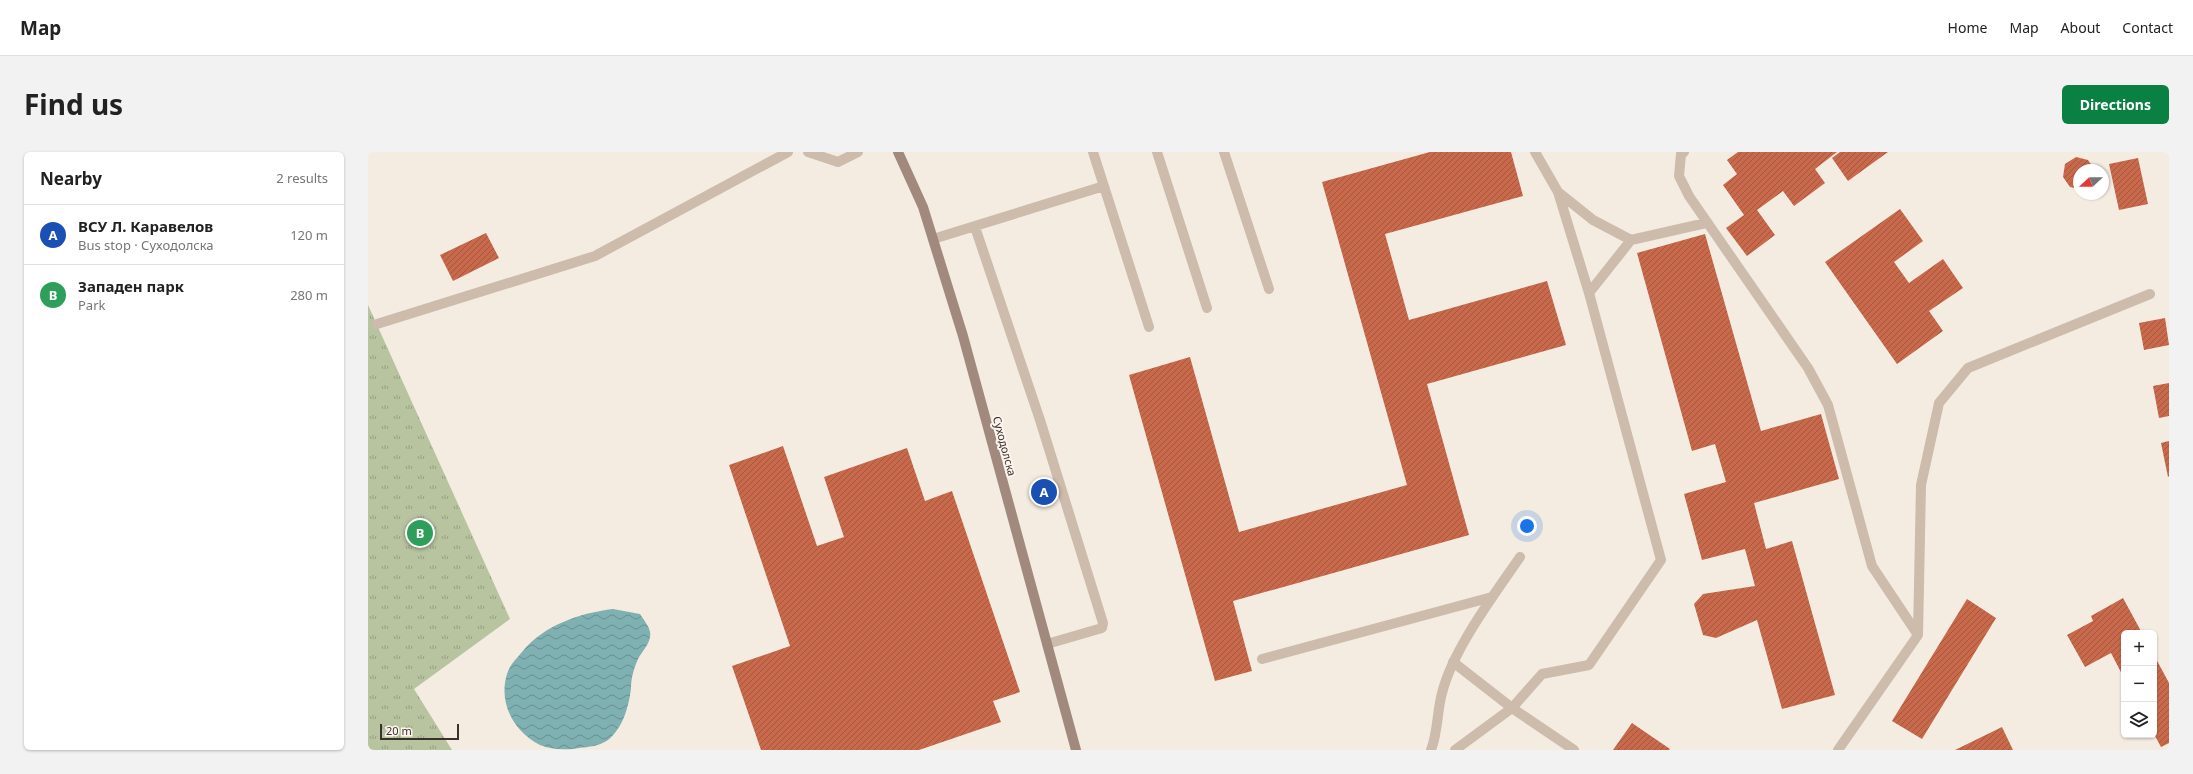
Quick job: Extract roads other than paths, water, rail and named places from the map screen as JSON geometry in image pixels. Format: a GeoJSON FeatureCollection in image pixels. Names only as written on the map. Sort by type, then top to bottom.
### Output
{"type":"FeatureCollection","features":[{"type":"Feature","properties":{"kind":"street"},"geometry":{"type":"LineString","coordinates":[[377,324],[595,256],[788,152]]}},
{"type":"Feature","properties":{"kind":"street"},"geometry":{"type":"LineString","coordinates":[[808,152],[838,162],[858,152]]}},
{"type":"Feature","properties":{"kind":"street","name":"Суходолска"},"geometry":{"type":"LineString","coordinates":[[898,152],[923,206],[964,336],[1076,750]]}},
{"type":"Feature","properties":{"kind":"street"},"geometry":{"type":"LineString","coordinates":[[1093,152],[1149,327]]}},
{"type":"Feature","properties":{"kind":"street"},"geometry":{"type":"LineString","coordinates":[[1157,152],[1206,308]]}},
{"type":"Feature","properties":{"kind":"street"},"geometry":{"type":"LineString","coordinates":[[1224,152],[1269,289]]}},
{"type":"Feature","properties":{"kind":"street"},"geometry":{"type":"LineString","coordinates":[[1456,750],[1512,708],[1542,674],[1589,665],[1661,560],[1589,294],[1558,192],[1535,152]]}},
{"type":"Feature","properties":{"kind":"street"},"geometry":{"type":"LineString","coordinates":[[1684,152],[1681,154],[1679,176],[1706,223],[1808,368],[1828,405],[1872,566],[1918,635]]}},
{"type":"Feature","properties":{"kind":"street"},"geometry":{"type":"LineString","coordinates":[[934,239],[1104,186]]}},
{"type":"Feature","properties":{"kind":"street"},"geometry":{"type":"LineString","coordinates":[[1558,192],[1593,220],[1631,240]]}},
{"type":"Feature","properties":{"kind":"street"},"geometry":{"type":"LineString","coordinates":[[1589,294],[1631,240],[1706,223]]}},
{"type":"Feature","properties":{"kind":"street"},"geometry":{"type":"LineString","coordinates":[[975,227],[1040,420],[1103,623],[1102,628],[1047,644]]}},
{"type":"Feature","properties":{"kind":"street"},"geometry":{"type":"LineString","coordinates":[[1838,750],[1918,635],[1921,485],[1939,403],[1968,368],[2150,294]]}},
{"type":"Feature","properties":{"kind":"street"},"geometry":{"type":"LineString","coordinates":[[1431,750],[1442,692],[1453,662],[1492,597],[1520,557]]}},
{"type":"Feature","properties":{"kind":"street"},"geometry":{"type":"LineString","coordinates":[[1262,658],[1492,597]]}},
{"type":"Feature","properties":{"kind":"street"},"geometry":{"type":"LineString","coordinates":[[1453,662],[1512,708],[1574,750]]}},
{"type":"Feature","properties":{"kind":"water"},"geometry":{"type":"Polygon","coordinates":[[[613,609],[640,614],[650,632],[650,639],[634,669],[629,702],[618,729],[608,740],[598,745],[574,749],[554,749],[540,745],[523,732],[510,716],[505,696],[505,685],[509,668],[541,634],[576,617],[613,609]]]}},
{"type":"Feature","properties":{"kind":"place","name":"ВСУ Л. Каравелов"},"geometry":{"type":"Point","coordinates":[1044,492]}},
{"type":"Feature","properties":{"kind":"place","name":"Западен парк"},"geometry":{"type":"Point","coordinates":[420,533]}}]}
